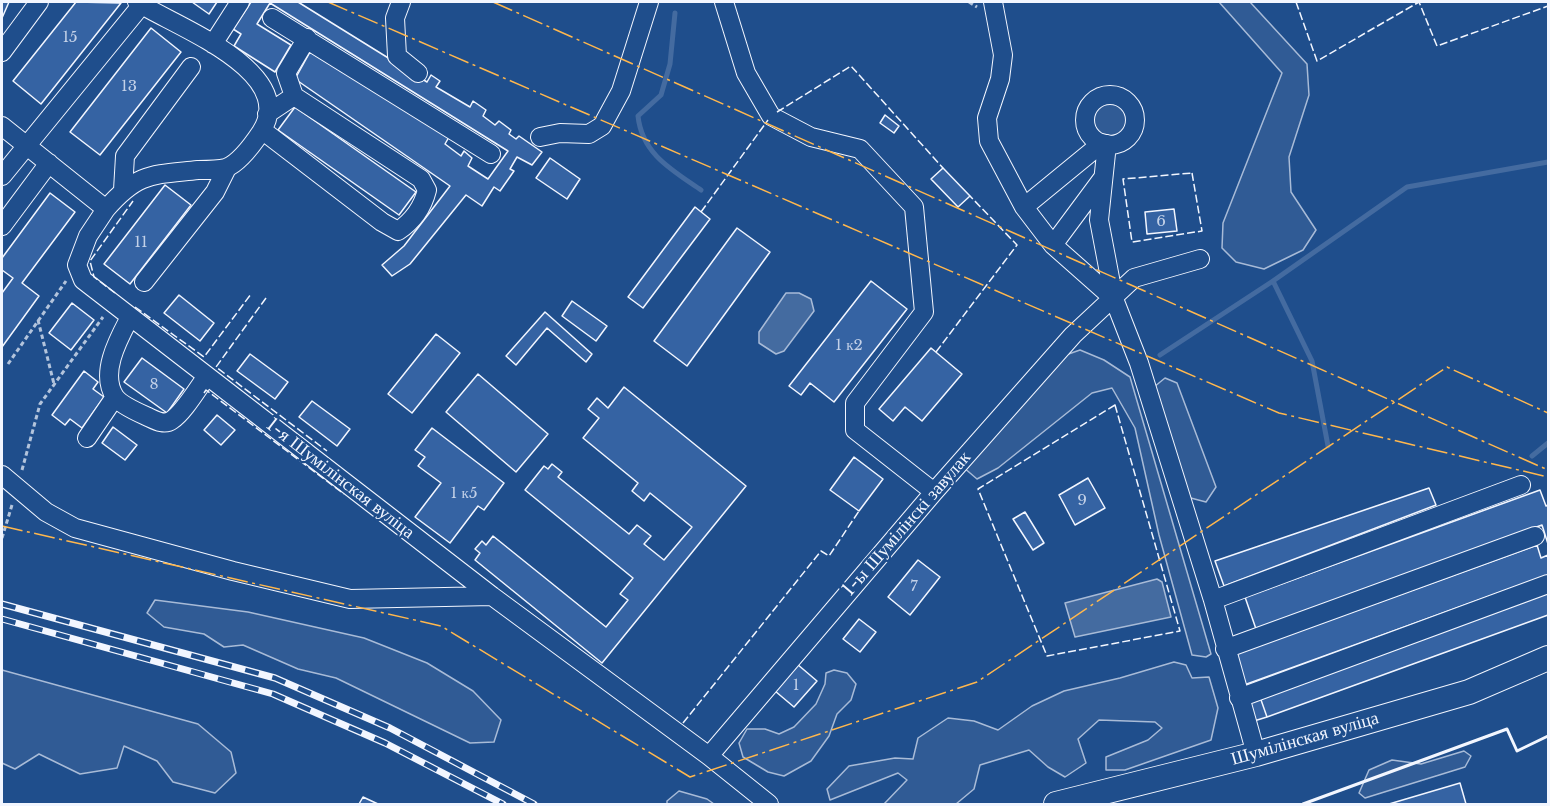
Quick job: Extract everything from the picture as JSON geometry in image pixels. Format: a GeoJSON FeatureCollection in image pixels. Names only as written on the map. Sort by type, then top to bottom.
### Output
{"type":"FeatureCollection","features":[{"type":"Feature","properties":{"kind":"main road","name":"Шумілінская вуліца"},"geometry":{"type":"LineString","coordinates":[[1056,804],[1101,798],[1468,692],[1548,658]]}},
{"type":"Feature","properties":{"kind":"street"},"geometry":{"type":"LineString","coordinates":[[2,52],[39,2]]}},
{"type":"Feature","properties":{"kind":"street"},"geometry":{"type":"LineString","coordinates":[[2,176],[141,2],[213,44],[257,79],[267,94],[265,122]]}},
{"type":"Feature","properties":{"kind":"street"},"geometry":{"type":"LineString","coordinates":[[213,44],[240,2]]}},
{"type":"Feature","properties":{"kind":"street"},"geometry":{"type":"LineString","coordinates":[[401,2],[395,18],[397,56],[418,73]]}},
{"type":"Feature","properties":{"kind":"street"},"geometry":{"type":"LineString","coordinates":[[540,137],[589,134],[602,126],[621,91],[649,2]]}},
{"type":"Feature","properties":{"kind":"street"},"geometry":{"type":"LineString","coordinates":[[724,2],[746,73],[771,116],[811,137],[860,149],[914,207],[924,312],[855,404],[855,430],[934,492]]}},
{"type":"Feature","properties":{"kind":"street"},"geometry":{"type":"LineString","coordinates":[[993,2],[1003,55],[1000,79],[987,118],[989,141],[1024,207],[1053,245],[1114,299]]}},
{"type":"Feature","properties":{"kind":"street"},"geometry":{"type":"LineString","coordinates":[[272,18],[308,38],[491,154]]}},
{"type":"Feature","properties":{"kind":"street"},"geometry":{"type":"LineString","coordinates":[[265,122],[382,222],[398,231],[406,226],[424,203],[427,190],[421,179],[294,96],[286,73],[308,38]]}},
{"type":"Feature","properties":{"kind":"street"},"geometry":{"type":"LineString","coordinates":[[123,190],[125,156],[191,67]]}},
{"type":"Feature","properties":{"kind":"street"},"geometry":{"type":"LineString","coordinates":[[144,282],[215,192],[227,168],[249,148],[265,122],[294,96]]}},
{"type":"Feature","properties":{"kind":"street"},"geometry":{"type":"LineString","coordinates":[[2,126],[106,209]]}},
{"type":"Feature","properties":{"kind":"street"},"geometry":{"type":"LineString","coordinates":[[1024,207],[1104,144],[1099,220],[1114,299],[1139,363],[1213,600],[1256,754]]}},
{"type":"Feature","properties":{"kind":"street"},"geometry":{"type":"LineString","coordinates":[[2,226],[49,163]]}},
{"type":"Feature","properties":{"kind":"street"},"geometry":{"type":"LineString","coordinates":[[77,265],[88,236],[106,209],[123,190],[145,176],[227,168]]}},
{"type":"Feature","properties":{"kind":"street"},"geometry":{"type":"LineString","coordinates":[[1053,245],[1103,177]]}},
{"type":"Feature","properties":{"kind":"street","name":"1-ы Шумілінскі завулак"},"geometry":{"type":"LineString","coordinates":[[709,756],[934,492],[1073,334],[1114,299],[1134,278],[1200,260]]}},
{"type":"Feature","properties":{"kind":"street","name":"1-я Шумілінская вуліца"},"geometry":{"type":"LineString","coordinates":[[77,265],[83,280],[112,305],[492,596],[709,756],[769,804]]}},
{"type":"Feature","properties":{"kind":"street"},"geometry":{"type":"LineString","coordinates":[[130,317],[116,344],[110,365],[110,380],[115,397],[135,411],[162,423],[172,421],[207,376]]}},
{"type":"Feature","properties":{"kind":"street"},"geometry":{"type":"LineString","coordinates":[[87,438],[115,397]]}},
{"type":"Feature","properties":{"kind":"street"},"geometry":{"type":"LineString","coordinates":[[2,475],[46,512],[75,528],[232,571],[350,599],[492,596]]}},
{"type":"Feature","properties":{"kind":"street"},"geometry":{"type":"LineString","coordinates":[[1213,600],[1521,485]]}},
{"type":"Feature","properties":{"kind":"street"},"geometry":{"type":"LineString","coordinates":[[1225,649],[1535,536]]}},
{"type":"Feature","properties":{"kind":"street"},"geometry":{"type":"LineString","coordinates":[[1239,698],[1548,584]]}},
{"type":"Feature","properties":{"kind":"path"},"geometry":{"type":"LineString","coordinates":[[8,364],[77,265]]}},
{"type":"Feature","properties":{"kind":"path"},"geometry":{"type":"LineString","coordinates":[[2,538],[40,404],[112,305]]}},
{"type":"Feature","properties":{"kind":"path"},"geometry":{"type":"LineString","coordinates":[[38,320],[54,384]]}},
{"type":"Feature","properties":{"kind":"shaded area"},"geometry":{"type":"Polygon","coordinates":[[[1219,2],[1250,2],[1307,64],[1309,95],[1289,157],[1291,192],[1316,230],[1303,250],[1264,269],[1236,262],[1222,248],[1223,223],[1282,73],[1219,2]]]}},
{"type":"Feature","properties":{"kind":"shaded area"},"geometry":{"type":"Polygon","coordinates":[[[1110,103],[1122,108],[1127,120],[1122,132],[1110,137],[1098,132],[1093,120],[1098,108],[1110,103]]]}},
{"type":"Feature","properties":{"kind":"shaded area"},"geometry":{"type":"Polygon","coordinates":[[[786,293],[799,293],[811,299],[814,311],[784,351],[776,354],[759,343],[759,332],[786,293]]]}},
{"type":"Feature","properties":{"kind":"shaded area"},"geometry":{"type":"Polygon","coordinates":[[[1080,350],[1104,360],[1130,377],[1211,654],[1206,657],[1192,655],[1159,535],[1135,428],[1112,388],[1092,393],[998,468],[977,479],[963,467],[1060,357],[1080,350]]]}},
{"type":"Feature","properties":{"kind":"shaded area"},"geometry":{"type":"Polygon","coordinates":[[[1165,378],[1177,383],[1216,487],[1206,502],[1187,497],[1154,387],[1165,378]]]}},
{"type":"Feature","properties":{"kind":"shaded area"},"geometry":{"type":"Polygon","coordinates":[[[1157,579],[1162,582],[1171,617],[1075,637],[1065,603],[1157,579]]]}},
{"type":"Feature","properties":{"kind":"shaded area"},"geometry":{"type":"Polygon","coordinates":[[[155,600],[248,612],[364,638],[427,663],[473,691],[501,720],[494,742],[470,743],[336,678],[298,669],[243,645],[224,647],[204,634],[164,627],[147,613],[155,600]]]}},
{"type":"Feature","properties":{"kind":"shaded area"},"geometry":{"type":"Polygon","coordinates":[[[1174,662],[1186,665],[1192,678],[1209,677],[1218,708],[1211,740],[1125,770],[1106,770],[1106,757],[1148,740],[1162,728],[1155,722],[1099,720],[1078,739],[1086,763],[1065,777],[1048,767],[1029,750],[980,765],[974,789],[956,804],[884,804],[907,780],[898,773],[830,800],[827,789],[849,766],[895,758],[913,759],[918,738],[948,718],[974,721],[998,730],[1032,706],[1064,691],[1174,662]]]}},
{"type":"Feature","properties":{"kind":"shaded area"},"geometry":{"type":"Polygon","coordinates":[[[2,670],[198,724],[231,752],[236,773],[215,793],[173,782],[157,761],[124,746],[117,768],[80,774],[39,754],[15,769],[2,763],[2,670]]]}},
{"type":"Feature","properties":{"kind":"shaded area"},"geometry":{"type":"Polygon","coordinates":[[[834,670],[847,673],[856,684],[851,700],[837,714],[829,736],[811,761],[784,776],[768,772],[743,757],[739,743],[747,729],[765,729],[779,734],[794,727],[816,704],[825,684],[826,673],[834,670]]]}},
{"type":"Feature","properties":{"kind":"shaded area"},"geometry":{"type":"Polygon","coordinates":[[[1464,751],[1471,756],[1465,767],[1365,798],[1359,793],[1369,770],[1392,760],[1421,764],[1464,751]]]}},
{"type":"Feature","properties":{"kind":"shaded area"},"geometry":{"type":"Polygon","coordinates":[[[679,791],[707,799],[714,804],[667,804],[667,801],[679,791]]]}},
{"type":"Feature","properties":{"kind":"building"},"geometry":{"type":"Polygon","coordinates":[[[2,2],[9,2],[2,18],[2,2]]]}},
{"type":"Feature","properties":{"kind":"building"},"geometry":{"type":"Polygon","coordinates":[[[76,2],[121,3],[41,104],[13,81],[76,2]]]}},
{"type":"Feature","properties":{"kind":"building"},"geometry":{"type":"Polygon","coordinates":[[[192,2],[217,2],[209,14],[192,2]]]}},
{"type":"Feature","properties":{"kind":"building"},"geometry":{"type":"Polygon","coordinates":[[[251,2],[298,2],[427,82],[431,75],[440,81],[436,87],[470,107],[473,101],[486,110],[483,116],[495,125],[499,121],[511,130],[509,134],[516,139],[519,136],[542,152],[532,165],[517,157],[510,169],[514,171],[500,191],[494,187],[482,206],[466,195],[410,264],[392,276],[382,265],[404,246],[450,186],[295,79],[310,52],[449,137],[445,144],[461,156],[464,151],[472,158],[468,166],[488,179],[508,151],[270,3],[257,24],[291,45],[275,72],[234,46],[241,34],[233,29],[251,2]]]}},
{"type":"Feature","properties":{"kind":"building"},"geometry":{"type":"Polygon","coordinates":[[[151,28],[181,52],[100,155],[70,132],[151,28]]]}},
{"type":"Feature","properties":{"kind":"building"},"geometry":{"type":"Polygon","coordinates":[[[295,107],[416,192],[399,215],[278,130],[295,107]]]}},
{"type":"Feature","properties":{"kind":"building"},"geometry":{"type":"Polygon","coordinates":[[[885,115],[899,126],[894,133],[880,123],[885,115]]]}},
{"type":"Feature","properties":{"kind":"building"},"geometry":{"type":"Polygon","coordinates":[[[550,158],[580,179],[567,199],[536,178],[550,158]]]}},
{"type":"Feature","properties":{"kind":"building"},"geometry":{"type":"Polygon","coordinates":[[[943,168],[970,196],[958,207],[931,179],[943,168]]]}},
{"type":"Feature","properties":{"kind":"building"},"geometry":{"type":"Polygon","coordinates":[[[165,185],[191,205],[130,284],[104,264],[165,185]]]}},
{"type":"Feature","properties":{"kind":"building"},"geometry":{"type":"Polygon","coordinates":[[[50,193],[75,212],[22,283],[39,296],[2,347],[2,293],[13,278],[2,270],[2,258],[50,193]]]}},
{"type":"Feature","properties":{"kind":"building"},"geometry":{"type":"Polygon","coordinates":[[[695,207],[710,219],[643,308],[628,297],[695,207]]]}},
{"type":"Feature","properties":{"kind":"building"},"geometry":{"type":"Polygon","coordinates":[[[1174,209],[1177,231],[1147,234],[1145,212],[1174,209]]]}},
{"type":"Feature","properties":{"kind":"building"},"geometry":{"type":"Polygon","coordinates":[[[737,228],[770,252],[687,366],[654,341],[737,228]]]}},
{"type":"Feature","properties":{"kind":"building"},"geometry":{"type":"Polygon","coordinates":[[[871,281],[907,309],[834,402],[810,383],[801,395],[789,386],[871,281]]]}},
{"type":"Feature","properties":{"kind":"building"},"geometry":{"type":"Polygon","coordinates":[[[179,295],[214,323],[200,341],[164,313],[179,295]]]}},
{"type":"Feature","properties":{"kind":"building"},"geometry":{"type":"Polygon","coordinates":[[[572,301],[607,326],[596,341],[562,316],[572,301]]]}},
{"type":"Feature","properties":{"kind":"building"},"geometry":{"type":"Polygon","coordinates":[[[72,303],[94,320],[71,350],[49,333],[72,303]]]}},
{"type":"Feature","properties":{"kind":"building"},"geometry":{"type":"Polygon","coordinates":[[[545,312],[592,354],[586,362],[547,328],[516,365],[506,356],[545,312]]]}},
{"type":"Feature","properties":{"kind":"building"},"geometry":{"type":"Polygon","coordinates":[[[436,334],[460,353],[412,413],[388,394],[436,334]]]}},
{"type":"Feature","properties":{"kind":"building"},"geometry":{"type":"Polygon","coordinates":[[[931,348],[962,374],[922,421],[905,407],[893,421],[879,409],[931,348]]]}},
{"type":"Feature","properties":{"kind":"building"},"geometry":{"type":"Polygon","coordinates":[[[250,354],[288,382],[275,399],[237,371],[250,354]]]}},
{"type":"Feature","properties":{"kind":"building"},"geometry":{"type":"Polygon","coordinates":[[[142,358],[184,389],[167,413],[124,382],[142,358]]]}},
{"type":"Feature","properties":{"kind":"building"},"geometry":{"type":"Polygon","coordinates":[[[84,371],[98,382],[93,389],[104,397],[82,428],[70,419],[65,425],[52,415],[84,371]]]}},
{"type":"Feature","properties":{"kind":"building"},"geometry":{"type":"Polygon","coordinates":[[[478,374],[548,434],[516,472],[446,412],[478,374]]]}},
{"type":"Feature","properties":{"kind":"building"},"geometry":{"type":"Polygon","coordinates":[[[624,387],[746,486],[602,663],[475,560],[480,553],[475,549],[482,541],[486,545],[493,536],[606,627],[628,600],[620,594],[633,578],[525,490],[544,466],[548,469],[552,464],[562,472],[558,477],[629,534],[637,525],[651,536],[644,544],[664,560],[692,527],[650,493],[644,501],[632,491],[638,483],[583,438],[599,418],[588,409],[597,398],[608,408],[624,387]]]}},
{"type":"Feature","properties":{"kind":"building"},"geometry":{"type":"Polygon","coordinates":[[[312,401],[350,429],[337,446],[299,417],[312,401]]]}},
{"type":"Feature","properties":{"kind":"building"},"geometry":{"type":"Polygon","coordinates":[[[217,415],[235,430],[221,445],[204,430],[217,415]]]}},
{"type":"Feature","properties":{"kind":"building"},"geometry":{"type":"Polygon","coordinates":[[[113,427],[137,445],[125,460],[102,443],[113,427]]]}},
{"type":"Feature","properties":{"kind":"building"},"geometry":{"type":"Polygon","coordinates":[[[432,428],[504,483],[484,510],[478,506],[450,543],[415,517],[441,483],[418,466],[425,457],[415,450],[432,428]]]}},
{"type":"Feature","properties":{"kind":"building"},"geometry":{"type":"Polygon","coordinates":[[[854,457],[883,479],[859,511],[830,490],[854,457]]]}},
{"type":"Feature","properties":{"kind":"building"},"geometry":{"type":"Polygon","coordinates":[[[1088,478],[1105,508],[1075,525],[1059,495],[1088,478]]]}},
{"type":"Feature","properties":{"kind":"building"},"geometry":{"type":"Polygon","coordinates":[[[1429,488],[1436,505],[1224,586],[1215,561],[1429,488]]]}},
{"type":"Feature","properties":{"kind":"building"},"geometry":{"type":"Polygon","coordinates":[[[1540,490],[1546,506],[1548,505],[1548,544],[1542,525],[1256,629],[1245,597],[1540,490]]]}},
{"type":"Feature","properties":{"kind":"building"},"geometry":{"type":"Polygon","coordinates":[[[1025,512],[1044,543],[1033,550],[1013,519],[1025,512]]]}},
{"type":"Feature","properties":{"kind":"building"},"geometry":{"type":"Polygon","coordinates":[[[1537,545],[1541,558],[1548,555],[1548,575],[1244,685],[1233,655],[1537,545]]]}},
{"type":"Feature","properties":{"kind":"building"},"geometry":{"type":"Polygon","coordinates":[[[918,560],[940,577],[910,615],[888,597],[918,560]]]}},
{"type":"Feature","properties":{"kind":"building"},"geometry":{"type":"Polygon","coordinates":[[[1548,593],[1548,615],[1267,717],[1260,697],[1548,593]]]}},
{"type":"Feature","properties":{"kind":"building"},"geometry":{"type":"Polygon","coordinates":[[[859,619],[876,632],[860,652],[843,639],[859,619]]]}},
{"type":"Feature","properties":{"kind":"building"},"geometry":{"type":"Polygon","coordinates":[[[797,664],[817,681],[794,707],[775,691],[797,664]]]}},
{"type":"Feature","properties":{"kind":"building"},"geometry":{"type":"Polygon","coordinates":[[[1260,697],[1267,717],[1254,721],[1247,702],[1260,697]]]}},
{"type":"Feature","properties":{"kind":"building"},"geometry":{"type":"Polygon","coordinates":[[[1460,783],[1466,804],[1389,804],[1460,783]]]}},
{"type":"Feature","properties":{"kind":"building"},"geometry":{"type":"Polygon","coordinates":[[[363,797],[378,804],[359,804],[363,797]]]}},
{"type":"Feature","properties":{"kind":"waterway"},"geometry":{"type":"LineString","coordinates":[[675,13],[670,64],[661,95],[638,116],[645,141],[652,151],[669,168],[701,190]]}},
{"type":"Feature","properties":{"kind":"waterway"},"geometry":{"type":"LineString","coordinates":[[1160,355],[1273,281],[1407,187],[1548,162]]}},
{"type":"Feature","properties":{"kind":"waterway"},"geometry":{"type":"LineString","coordinates":[[1273,281],[1312,361],[1328,446]]}},
{"type":"Feature","properties":{"kind":"waterway"},"geometry":{"type":"LineString","coordinates":[[1532,456],[1548,443]]}},
{"type":"Feature","properties":{"kind":"railway"},"geometry":{"type":"LineString","coordinates":[[2,604],[275,678],[390,728],[534,804]]}},
{"type":"Feature","properties":{"kind":"railway"},"geometry":{"type":"LineString","coordinates":[[2,619],[273,694],[385,743],[503,804]]}},
{"type":"Feature","properties":{"kind":"fence"},"geometry":{"type":"LineString","coordinates":[[1296,2],[1317,61],[1419,2],[1437,46],[1548,6]]}},
{"type":"Feature","properties":{"kind":"fence"},"geometry":{"type":"LineString","coordinates":[[777,112],[851,66],[943,168]]}},
{"type":"Feature","properties":{"kind":"fence"},"geometry":{"type":"LineString","coordinates":[[701,212],[768,120]]}},
{"type":"Feature","properties":{"kind":"fence"},"geometry":{"type":"LineString","coordinates":[[1192,173],[1202,231],[1132,242],[1123,179],[1192,173]]}},
{"type":"Feature","properties":{"kind":"fence"},"geometry":{"type":"LineString","coordinates":[[936,352],[1017,245],[970,196]]}},
{"type":"Feature","properties":{"kind":"fence"},"geometry":{"type":"LineString","coordinates":[[115,293],[94,277],[90,261],[133,201]]}},
{"type":"Feature","properties":{"kind":"fence"},"geometry":{"type":"LineString","coordinates":[[135,307],[204,357],[251,294]]}},
{"type":"Feature","properties":{"kind":"fence"},"geometry":{"type":"LineString","coordinates":[[266,298],[216,367],[327,451]]}},
{"type":"Feature","properties":{"kind":"fence"},"geometry":{"type":"LineString","coordinates":[[204,393],[206,390],[344,494]]}},
{"type":"Feature","properties":{"kind":"fence"},"geometry":{"type":"LineString","coordinates":[[1115,405],[1180,631],[1047,656],[978,489],[1115,405]]}},
{"type":"Feature","properties":{"kind":"fence"},"geometry":{"type":"LineString","coordinates":[[683,723],[821,551],[829,556],[859,511]]}},
{"type":"Feature","properties":{"kind":"wall"},"geometry":{"type":"LineString","coordinates":[[1303,804],[1507,729],[1517,751],[1548,736]]}},
{"type":"Feature","properties":{"kind":"power"},"geometry":{"type":"LineString","coordinates":[[328,2],[1279,413],[1548,477]]}},
{"type":"Feature","properties":{"kind":"power"},"geometry":{"type":"LineString","coordinates":[[493,2],[1548,470]]}},
{"type":"Feature","properties":{"kind":"power"},"geometry":{"type":"LineString","coordinates":[[2,526],[441,626],[690,777],[977,682],[1447,367],[1548,413]]}}]}
